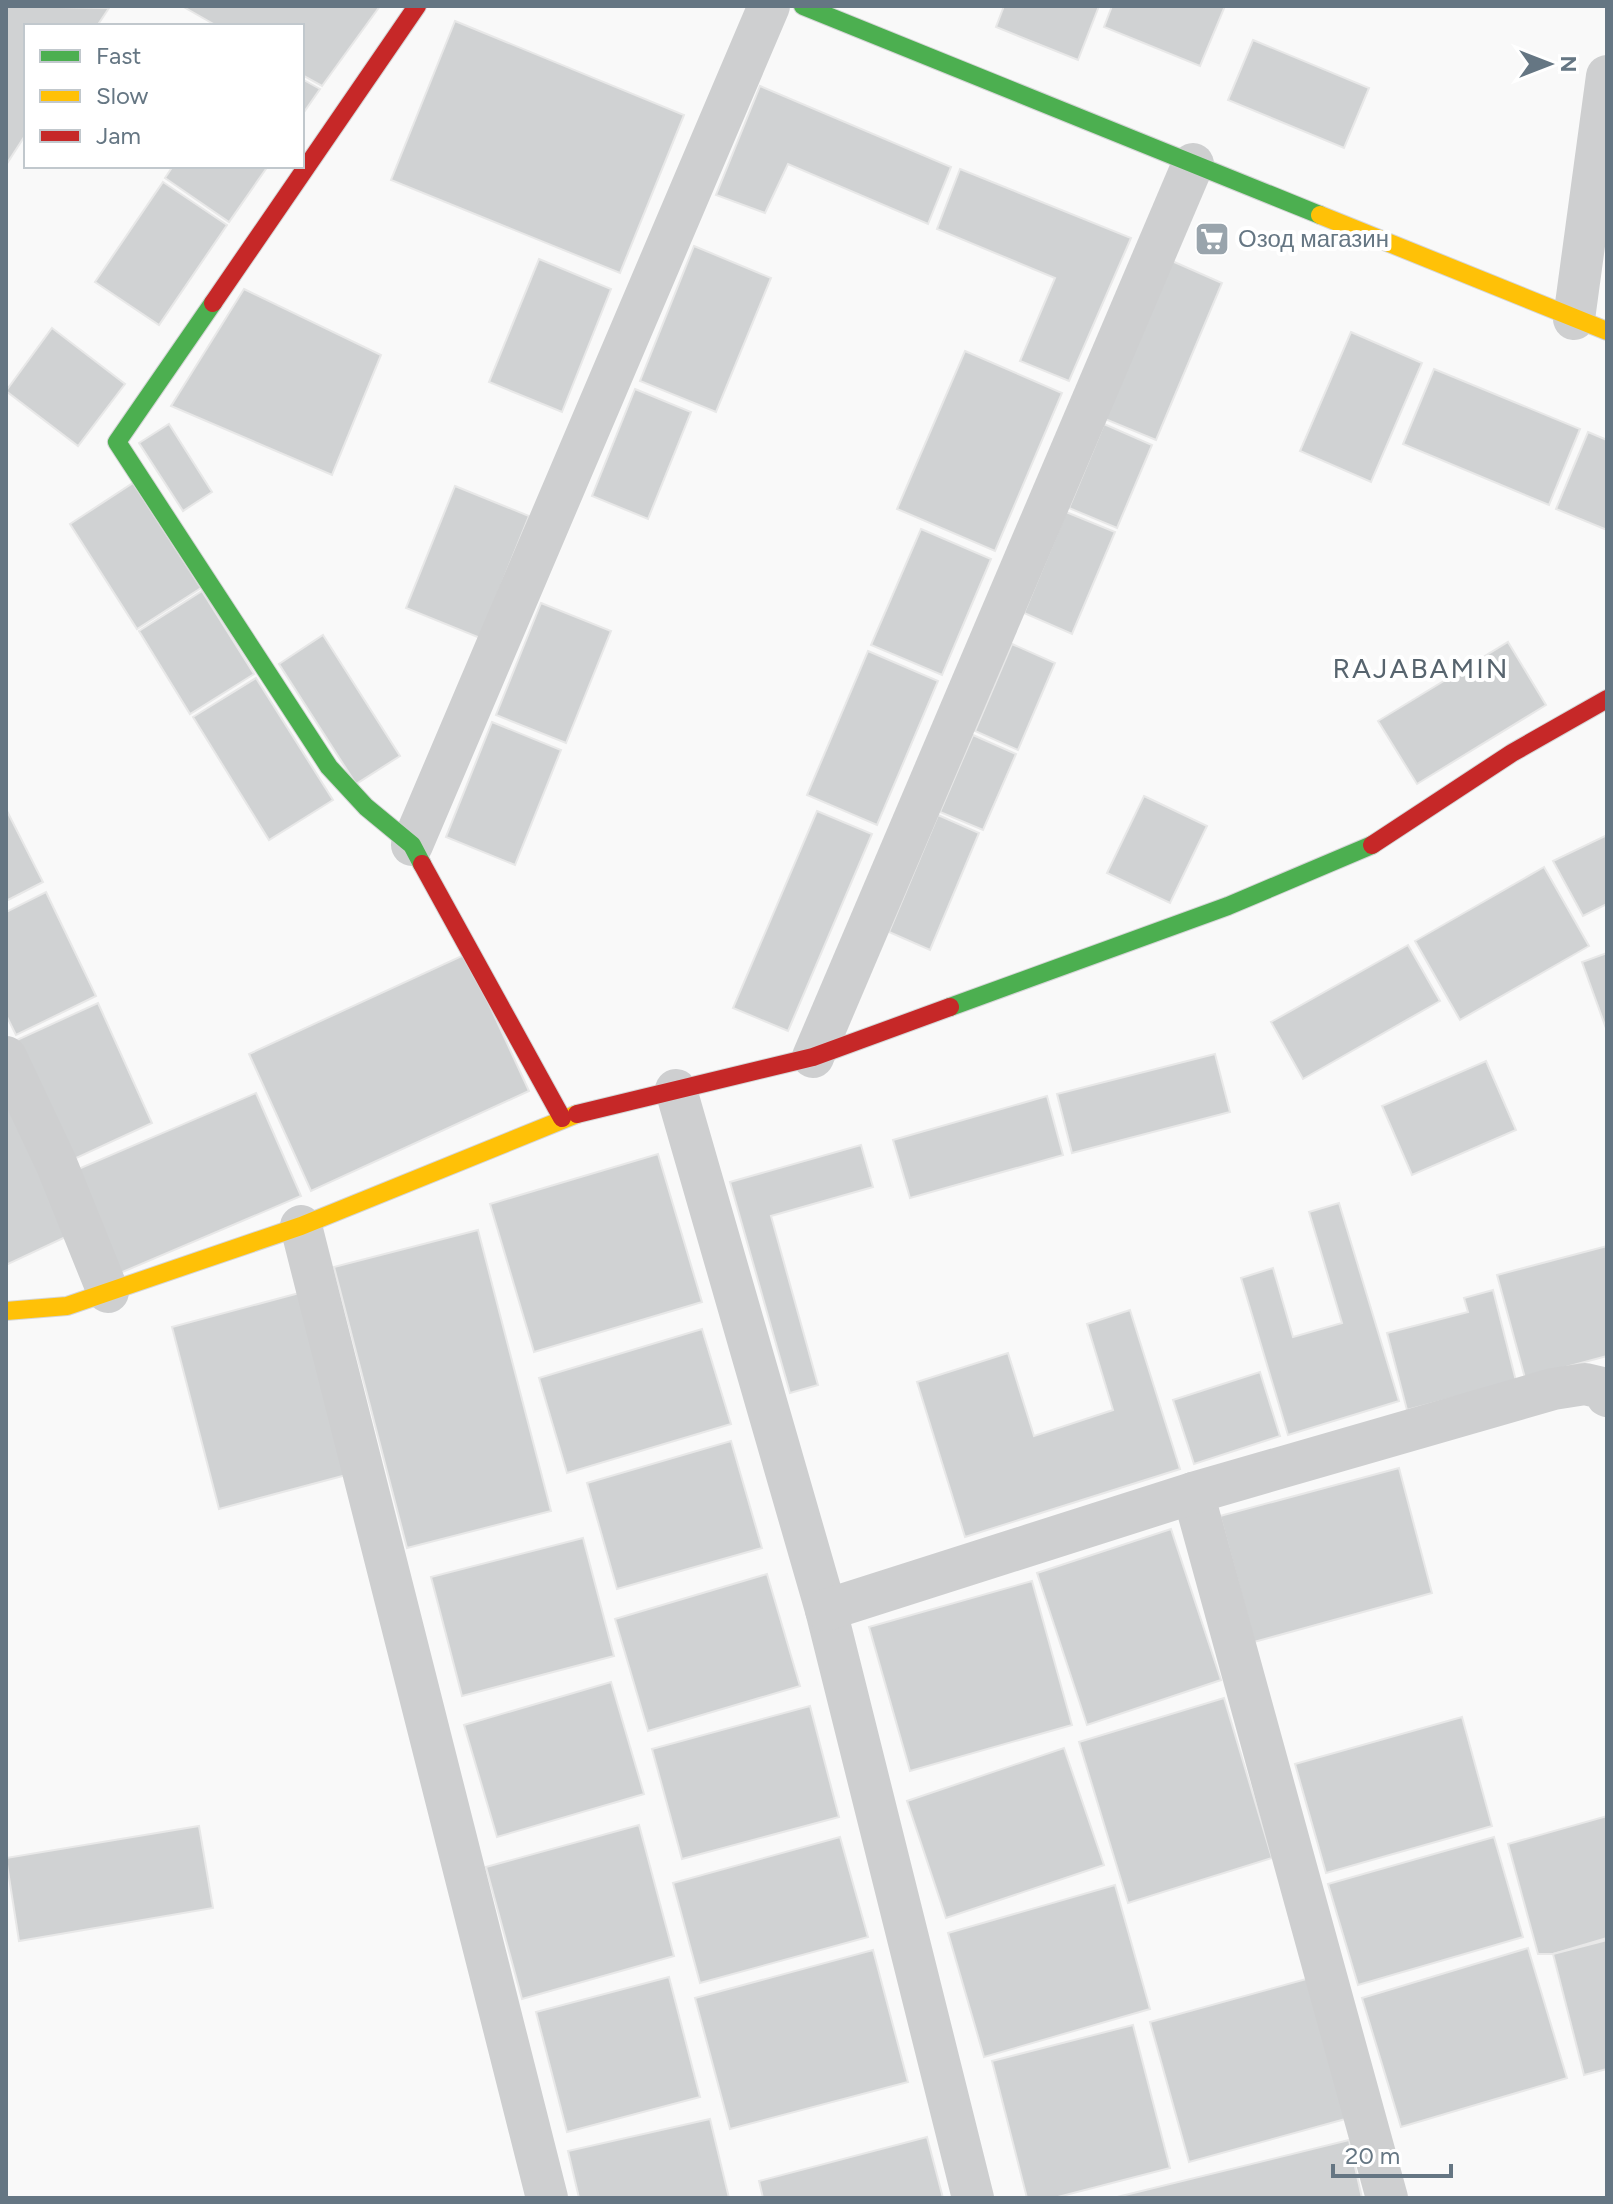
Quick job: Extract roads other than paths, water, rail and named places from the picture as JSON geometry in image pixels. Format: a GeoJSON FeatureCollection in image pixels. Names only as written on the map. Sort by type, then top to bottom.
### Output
{"type":"FeatureCollection","features":[{"type":"Feature","properties":{"kind":"street"},"geometry":{"type":"LineString","coordinates":[[417,6],[117,442],[329,767],[366,807],[412,845],[562,1118]]}},
{"type":"Feature","properties":{"kind":"street"},"geometry":{"type":"LineString","coordinates":[[412,845],[769,6]]}},
{"type":"Feature","properties":{"kind":"street"},"geometry":{"type":"LineString","coordinates":[[803,6],[1591,325],[1607,76]]}},
{"type":"Feature","properties":{"kind":"street"},"geometry":{"type":"LineString","coordinates":[[813,1057],[1193,164]]}},
{"type":"Feature","properties":{"kind":"street"},"geometry":{"type":"LineString","coordinates":[[6,1312],[67,1306],[301,1226],[562,1118],[813,1057],[1228,906],[1377,843],[1512,753],[1607,699]]}},
{"type":"Feature","properties":{"kind":"street"},"geometry":{"type":"LineString","coordinates":[[6,1057],[56,1163],[108,1292]]}},
{"type":"Feature","properties":{"kind":"street"},"geometry":{"type":"LineString","coordinates":[[676,1090],[826,1610],[973,2198]]}},
{"type":"Feature","properties":{"kind":"street"},"geometry":{"type":"LineString","coordinates":[[301,1226],[547,2198]]}},
{"type":"Feature","properties":{"kind":"street"},"geometry":{"type":"LineString","coordinates":[[826,1610],[1193,1493],[1553,1389],[1585,1384],[1602,1388],[1607,1396]]}},
{"type":"Feature","properties":{"kind":"street"},"geometry":{"type":"LineString","coordinates":[[1193,1493],[1387,2198]]}},
{"type":"Feature","properties":{"kind":"place","name":"Озод магазин"},"geometry":{"type":"Point","coordinates":[1212,239]}},
{"type":"Feature","properties":{"kind":"district","name":"RAJABAMIN"},"geometry":{"type":"Point","coordinates":[1421,668]}}]}
